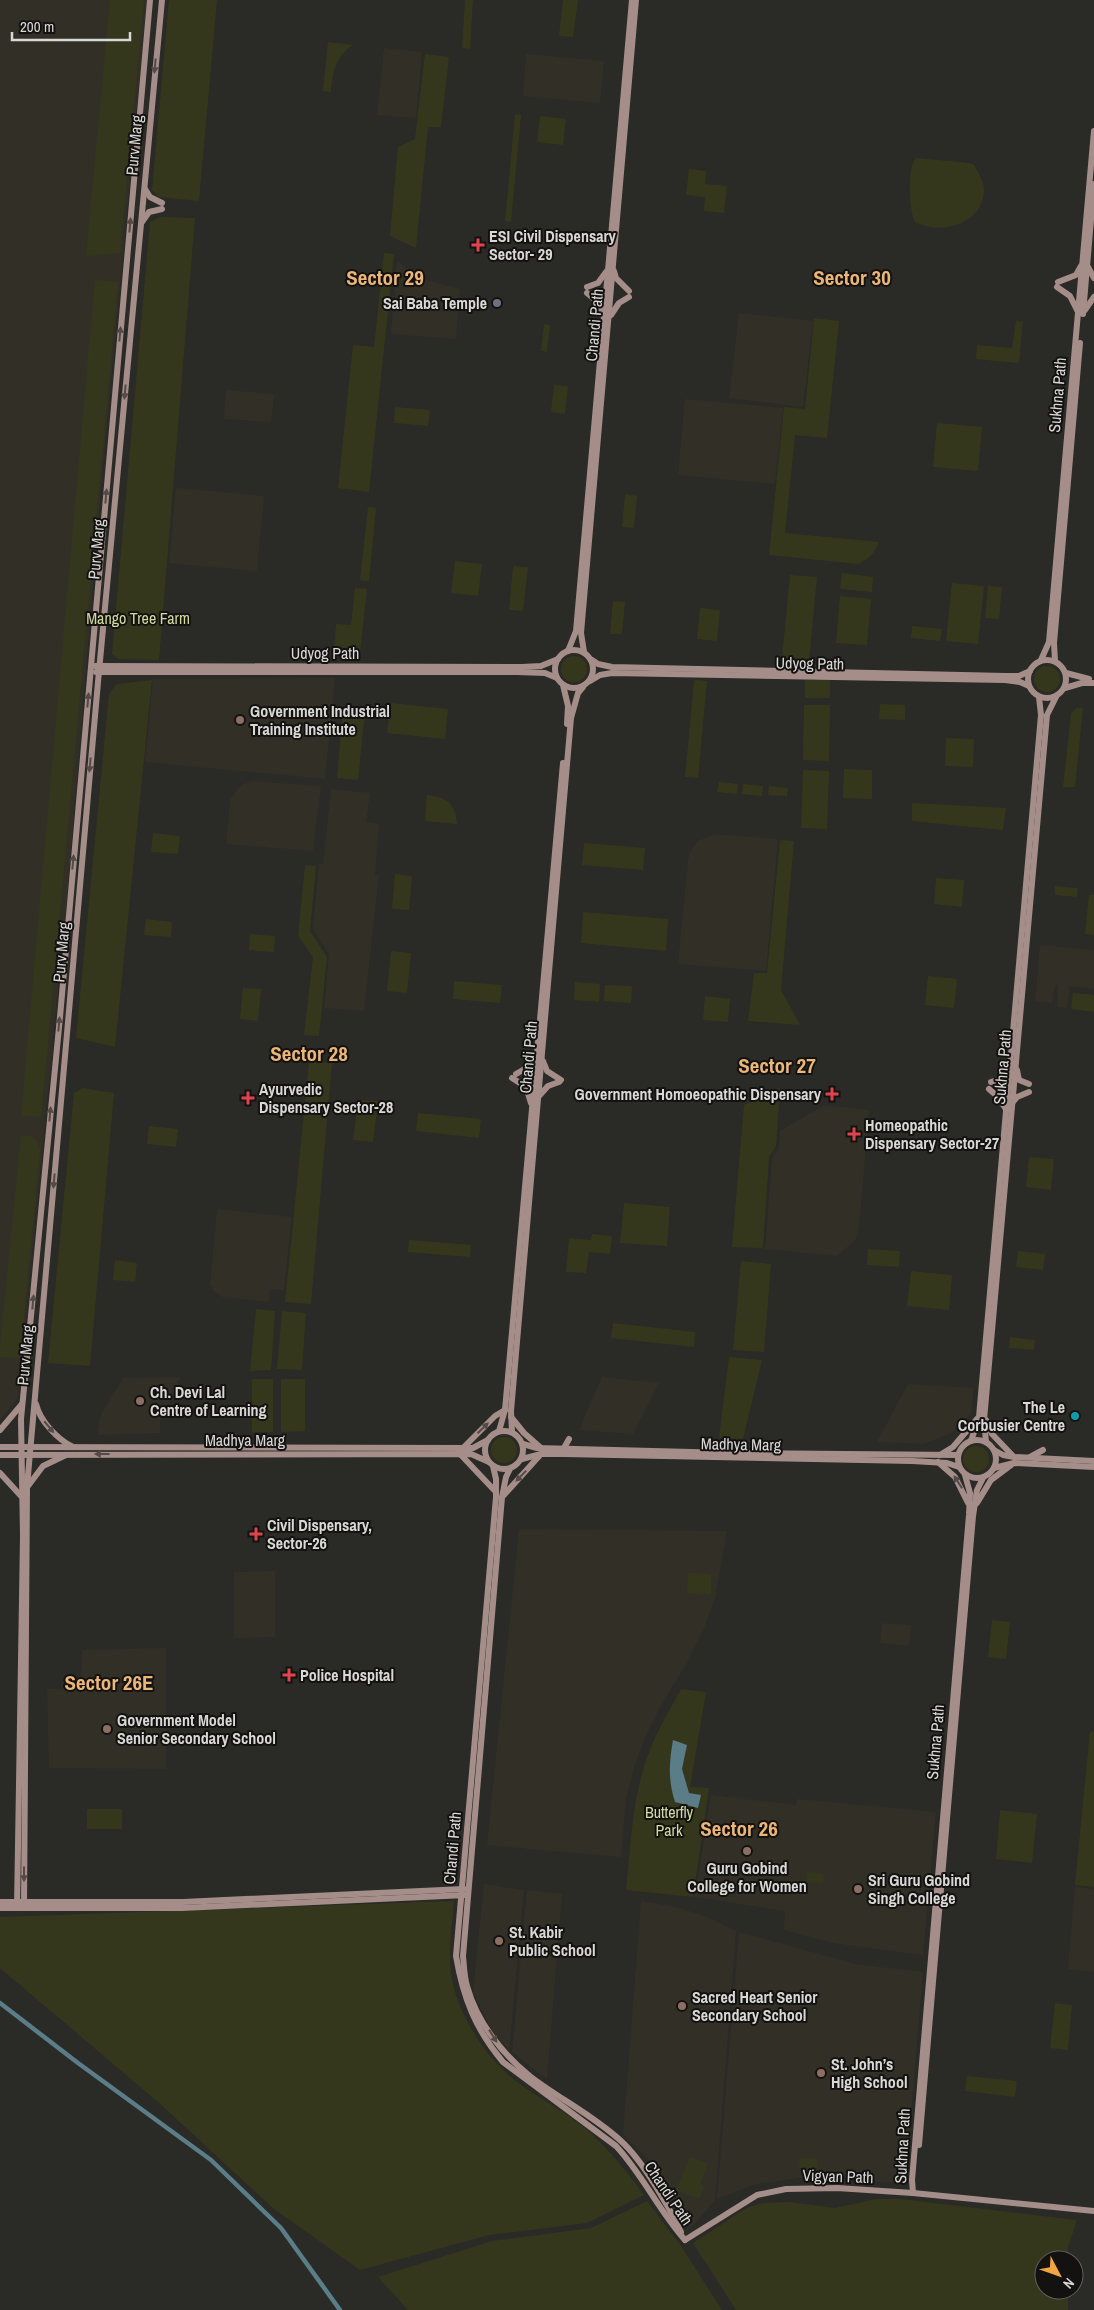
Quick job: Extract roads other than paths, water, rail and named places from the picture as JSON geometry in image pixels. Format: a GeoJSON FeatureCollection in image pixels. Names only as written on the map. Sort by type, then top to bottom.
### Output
{"type":"FeatureCollection","features":[{"type":"Feature","properties":{"kind":"main road","name":"Purv Marg"},"geometry":{"type":"LineString","coordinates":[[20,1905],[21,1446],[23,1403],[91,669],[150,0]]}},
{"type":"Feature","properties":{"kind":"main road","name":"Purv Marg"},"geometry":{"type":"LineString","coordinates":[[20,1905],[27,1487],[99,669],[162,0]]}},
{"type":"Feature","properties":{"kind":"main road","name":"Chandi Path"},"geometry":{"type":"LineString","coordinates":[[611,267],[632,0]]}},
{"type":"Feature","properties":{"kind":"main road","name":"Chandi Path"},"geometry":{"type":"LineString","coordinates":[[568,651],[576,631],[636,0]]}},
{"type":"Feature","properties":{"kind":"main road","name":"Sukhna Path"},"geometry":{"type":"LineString","coordinates":[[1085,263],[1094,131]]}},
{"type":"Feature","properties":{"kind":"main road","name":"Sukhna Path"},"geometry":{"type":"LineString","coordinates":[[1041,660],[1049,642],[1094,184]]}},
{"type":"Feature","properties":{"kind":"main road"},"geometry":{"type":"LineString","coordinates":[[141,224],[149,212],[162,206],[150,197],[144,185]]}},
{"type":"Feature","properties":{"kind":"main road"},"geometry":{"type":"LineString","coordinates":[[1094,278],[1085,263],[1076,275],[1058,284],[1070,296],[1080,314],[1094,297]]}},
{"type":"Feature","properties":{"kind":"main road"},"geometry":{"type":"LineString","coordinates":[[611,267],[616,278],[629,294],[619,303],[606,320],[600,304],[587,290],[598,283],[611,267]]}},
{"type":"Feature","properties":{"kind":"main road","name":"Sukhna Path"},"geometry":{"type":"LineString","coordinates":[[1055,661],[1054,643],[1080,314]]}},
{"type":"Feature","properties":{"kind":"main road","name":"Chandi Path"},"geometry":{"type":"LineString","coordinates":[[584,652],[581,632],[606,320]]}},
{"type":"Feature","properties":{"kind":"main road"},"geometry":{"type":"LineString","coordinates":[[568,651],[584,652],[592,660],[594,673],[590,681],[583,687],[570,688],[563,685],[557,678],[555,665],[558,659],[568,651]]}},
{"type":"Feature","properties":{"kind":"main road","name":"Udyog Path"},"geometry":{"type":"LineString","coordinates":[[91,669],[522,667],[541,666],[558,659]]}},
{"type":"Feature","properties":{"kind":"main road","name":"Udyog Path"},"geometry":{"type":"LineString","coordinates":[[592,660],[598,664],[621,667],[1006,676],[1019,676],[1030,672]]}},
{"type":"Feature","properties":{"kind":"main road"},"geometry":{"type":"LineString","coordinates":[[1041,660],[1055,661],[1066,673],[1094,681],[1065,688],[1056,697],[1050,698],[1039,697],[1029,686],[1030,672],[1034,665],[1041,660]]}},
{"type":"Feature","properties":{"kind":"main road","name":"Udyog Path"},"geometry":{"type":"LineString","coordinates":[[99,669],[517,672],[545,673],[557,678]]}},
{"type":"Feature","properties":{"kind":"main road","name":"Udyog Path"},"geometry":{"type":"LineString","coordinates":[[590,681],[600,675],[622,673],[1005,680],[1020,682],[1029,686]]}},
{"type":"Feature","properties":{"kind":"main road"},"geometry":{"type":"LineString","coordinates":[[1065,688],[1066,673]]}},
{"type":"Feature","properties":{"kind":"main road","name":"Chandi Path"},"geometry":{"type":"LineString","coordinates":[[512,1432],[511,1417],[539,1096],[539,1056],[567,717],[567,701],[563,685]]}},
{"type":"Feature","properties":{"kind":"main road","name":"Chandi Path"},"geometry":{"type":"LineString","coordinates":[[500,1431],[505,1410],[532,1107],[539,1056],[572,718],[578,693],[583,687]]}},
{"type":"Feature","properties":{"kind":"main road","name":"Sukhna Path"},"geometry":{"type":"LineString","coordinates":[[971,1441],[981,1417],[1012,1103],[1013,1063],[1041,715],[1039,697]]}},
{"type":"Feature","properties":{"kind":"main road","name":"Sukhna Path"},"geometry":{"type":"LineString","coordinates":[[986,1442],[981,1417],[1006,1110],[1013,1063],[1047,715],[1056,697]]}},
{"type":"Feature","properties":{"kind":"main road"},"geometry":{"type":"LineString","coordinates":[[532,1107],[526,1087],[514,1076],[528,1067],[539,1056],[547,1071],[560,1081],[548,1086],[539,1096]]}},
{"type":"Feature","properties":{"kind":"main road"},"geometry":{"type":"LineString","coordinates":[[1013,1063],[1019,1080],[1029,1084]]}},
{"type":"Feature","properties":{"kind":"main road"},"geometry":{"type":"LineString","coordinates":[[1006,1110],[990,1086],[1005,1076],[1013,1063]]}},
{"type":"Feature","properties":{"kind":"main road"},"geometry":{"type":"LineString","coordinates":[[1012,1103],[1020,1095],[1029,1092]]}},
{"type":"Feature","properties":{"kind":"main road"},"geometry":{"type":"LineString","coordinates":[[35,1398],[41,1417],[59,1438],[74,1447]]}},
{"type":"Feature","properties":{"kind":"main road"},"geometry":{"type":"LineString","coordinates":[[0,1430],[23,1403]]}},
{"type":"Feature","properties":{"kind":"main road"},"geometry":{"type":"LineString","coordinates":[[496,1492],[462,1451],[495,1416],[505,1410]]}},
{"type":"Feature","properties":{"kind":"main road"},"geometry":{"type":"LineString","coordinates":[[502,1497],[541,1451],[511,1417]]}},
{"type":"Feature","properties":{"kind":"main road"},"geometry":{"type":"LineString","coordinates":[[981,1417],[992,1434],[1014,1460],[991,1480],[972,1507],[955,1477],[939,1459],[981,1417]]}},
{"type":"Feature","properties":{"kind":"main road"},"geometry":{"type":"LineString","coordinates":[[500,1431],[512,1432],[523,1444],[522,1459],[510,1469],[500,1469],[491,1464],[485,1452],[488,1440],[500,1431]]}},
{"type":"Feature","properties":{"kind":"main road","name":"Madhya Marg"},"geometry":{"type":"LineString","coordinates":[[0,1455],[462,1451],[473,1448],[488,1440]]}},
{"type":"Feature","properties":{"kind":"main road"},"geometry":{"type":"LineString","coordinates":[[564,1448],[569,1440]]}},
{"type":"Feature","properties":{"kind":"main road"},"geometry":{"type":"LineString","coordinates":[[447,1448],[453,1441]]}},
{"type":"Feature","properties":{"kind":"main road"},"geometry":{"type":"LineString","coordinates":[[1094,1461],[1029,1458],[1014,1460],[994,1468],[983,1478],[973,1478],[966,1475],[959,1467],[958,1455],[963,1445],[971,1441],[986,1442],[994,1450],[1014,1460],[1094,1467]]}},
{"type":"Feature","properties":{"kind":"main road","name":"Madhya Marg"},"geometry":{"type":"LineString","coordinates":[[523,1444],[541,1451],[939,1459],[958,1455]]}},
{"type":"Feature","properties":{"kind":"main road","name":"Madhya Marg"},"geometry":{"type":"LineString","coordinates":[[0,1447],[447,1448],[471,1454],[491,1464]]}},
{"type":"Feature","properties":{"kind":"main road","name":"Madhya Marg"},"geometry":{"type":"LineString","coordinates":[[522,1459],[541,1451],[564,1448],[939,1459],[959,1467]]}},
{"type":"Feature","properties":{"kind":"main road"},"geometry":{"type":"LineString","coordinates":[[994,1450],[996,1458],[994,1468]]}},
{"type":"Feature","properties":{"kind":"main road"},"geometry":{"type":"LineString","coordinates":[[1029,1458],[1043,1450]]}},
{"type":"Feature","properties":{"kind":"main road"},"geometry":{"type":"LineString","coordinates":[[27,1487],[43,1466],[69,1454]]}},
{"type":"Feature","properties":{"kind":"main road","name":"Chandi Path"},"geometry":{"type":"LineString","coordinates":[[491,1464],[496,1479],[496,1492],[465,1892],[463,1956],[467,1986],[494,2041],[508,2057],[532,2077],[592,2118],[621,2141],[637,2160],[676,2221],[685,2240]]}},
{"type":"Feature","properties":{"kind":"main road","name":"Chandi Path"},"geometry":{"type":"LineString","coordinates":[[510,1469],[506,1477],[502,1497],[465,1892],[460,1911],[456,1956],[461,1986],[473,2017],[488,2044],[503,2062],[616,2146],[632,2163],[671,2224],[685,2240]]}},
{"type":"Feature","properties":{"kind":"main road"},"geometry":{"type":"LineString","coordinates":[[0,1472],[22,1497]]}},
{"type":"Feature","properties":{"kind":"main road","name":"Sukhna Path"},"geometry":{"type":"LineString","coordinates":[[966,1475],[972,1507]]}},
{"type":"Feature","properties":{"kind":"main road","name":"Sukhna Path"},"geometry":{"type":"LineString","coordinates":[[914,2193],[912,2180],[931,1948],[972,1507],[983,1478]]}},
{"type":"Feature","properties":{"kind":"main road"},"geometry":{"type":"LineString","coordinates":[[0,1908],[20,1905],[183,1902],[465,1892]]}},
{"type":"Feature","properties":{"kind":"main road"},"geometry":{"type":"LineString","coordinates":[[0,1902],[20,1905],[182,1908],[449,1896],[465,1892]]}},
{"type":"Feature","properties":{"kind":"main road"},"geometry":{"type":"LineString","coordinates":[[449,1896],[456,1901],[460,1911]]}},
{"type":"Feature","properties":{"kind":"main road","name":"Vigyan Path"},"geometry":{"type":"LineString","coordinates":[[685,2240],[743,2202],[768,2192],[829,2188],[914,2193],[1094,2211]]}},
{"type":"Feature","properties":{"kind":"water"},"geometry":{"type":"Polygon","coordinates":[[[673,1740],[687,1745],[682,1769],[689,1793],[701,1795],[698,1808],[675,1802],[670,1771],[673,1740]]]}},
{"type":"Feature","properties":{"kind":"waterway"},"geometry":{"type":"LineString","coordinates":[[0,2003],[78,2063],[211,2160],[281,2228],[340,2310]]}},
{"type":"Feature","properties":{"kind":"place","name":"ESI Civil Dispensary Sector- 29"},"geometry":{"type":"Point","coordinates":[478,245]}},
{"type":"Feature","properties":{"kind":"place","name":"Sai Baba Temple"},"geometry":{"type":"Point","coordinates":[497,303]}},
{"type":"Feature","properties":{"kind":"place","name":"Government Industrial Training Institute"},"geometry":{"type":"Point","coordinates":[240,720]}},
{"type":"Feature","properties":{"kind":"place","name":"Government Homoeopathic Dispensary"},"geometry":{"type":"Point","coordinates":[832,1094]}},
{"type":"Feature","properties":{"kind":"place","name":"Ayurvedic Dispensary Sector-28"},"geometry":{"type":"Point","coordinates":[248,1098]}},
{"type":"Feature","properties":{"kind":"place","name":"Homeopathic Dispensary Sector-27"},"geometry":{"type":"Point","coordinates":[854,1134]}},
{"type":"Feature","properties":{"kind":"place","name":"Ch. Devi Lal Centre of Learning"},"geometry":{"type":"Point","coordinates":[140,1401]}},
{"type":"Feature","properties":{"kind":"place","name":"The Le Corbusier Centre"},"geometry":{"type":"Point","coordinates":[1075,1416]}},
{"type":"Feature","properties":{"kind":"place","name":"Civil Dispensary, Sector-26"},"geometry":{"type":"Point","coordinates":[256,1534]}},
{"type":"Feature","properties":{"kind":"place","name":"Police Hospital"},"geometry":{"type":"Point","coordinates":[289,1675]}},
{"type":"Feature","properties":{"kind":"place","name":"Government Model Senior Secondary School"},"geometry":{"type":"Point","coordinates":[107,1729]}},
{"type":"Feature","properties":{"kind":"place","name":"Guru Gobind College for Women"},"geometry":{"type":"Point","coordinates":[747,1851]}},
{"type":"Feature","properties":{"kind":"place","name":"Sri Guru Gobind Singh College"},"geometry":{"type":"Point","coordinates":[858,1889]}},
{"type":"Feature","properties":{"kind":"place","name":"St. Kabir Public School"},"geometry":{"type":"Point","coordinates":[499,1941]}},
{"type":"Feature","properties":{"kind":"place","name":"Sacred Heart Senior Secondary School"},"geometry":{"type":"Point","coordinates":[682,2006]}},
{"type":"Feature","properties":{"kind":"place","name":"St. John’s High School"},"geometry":{"type":"Point","coordinates":[821,2073]}},
{"type":"Feature","properties":{"kind":"district","name":"Sector 29"},"geometry":{"type":"Point","coordinates":[385,278]}},
{"type":"Feature","properties":{"kind":"district","name":"Sector 30"},"geometry":{"type":"Point","coordinates":[852,278]}},
{"type":"Feature","properties":{"kind":"district","name":"Sector 28"},"geometry":{"type":"Point","coordinates":[309,1054]}},
{"type":"Feature","properties":{"kind":"district","name":"Sector 27"},"geometry":{"type":"Point","coordinates":[777,1066]}},
{"type":"Feature","properties":{"kind":"district","name":"Sector 26E"},"geometry":{"type":"Point","coordinates":[109,1683]}},
{"type":"Feature","properties":{"kind":"district","name":"Sector 26"},"geometry":{"type":"Point","coordinates":[739,1829]}},
{"type":"Feature","properties":{"kind":"park label","name":"Mango Tree Farm"},"geometry":{"type":"Point","coordinates":[138,618]}},
{"type":"Feature","properties":{"kind":"park label","name":"Butterfly Park"},"geometry":{"type":"Point","coordinates":[669,1821]}}]}
